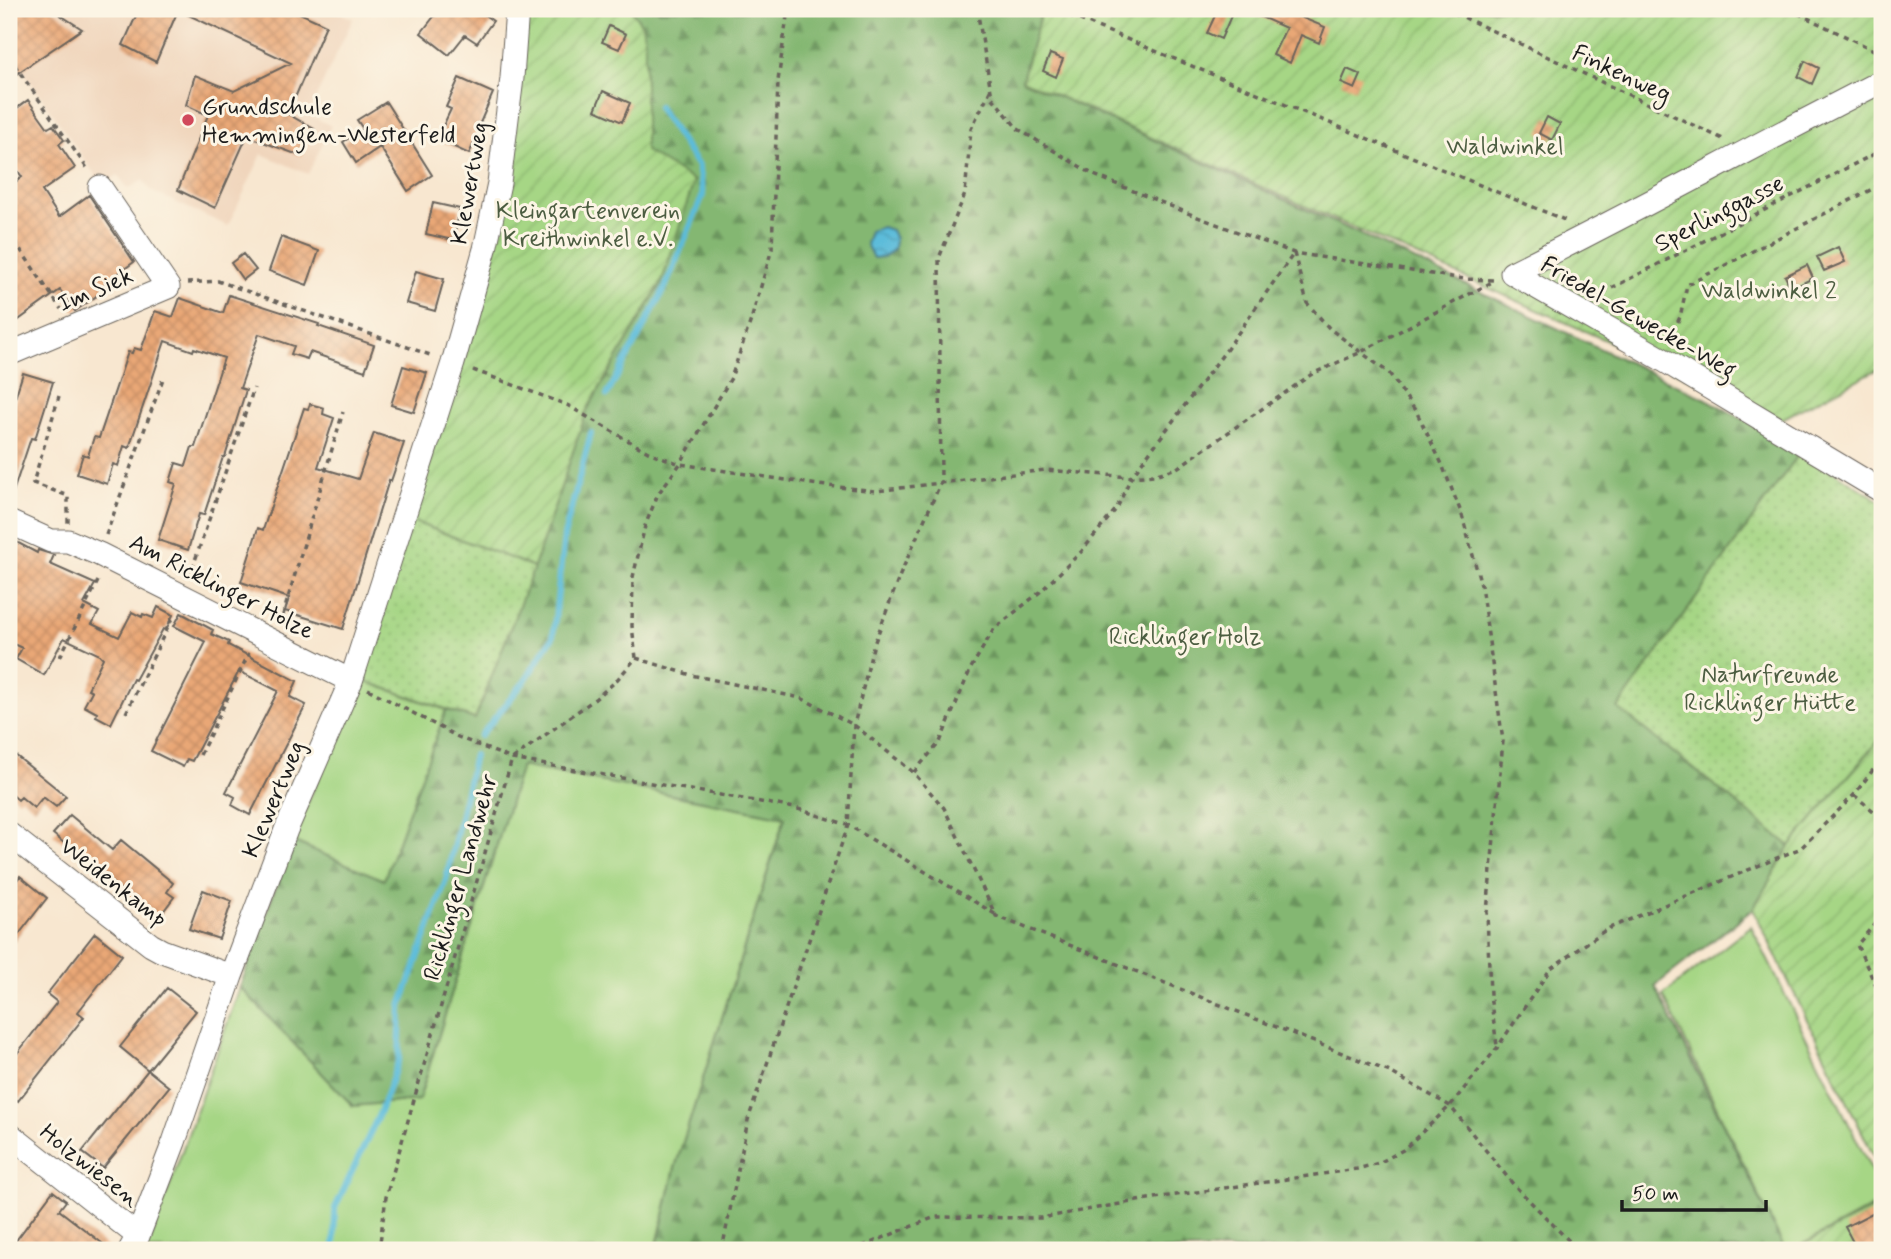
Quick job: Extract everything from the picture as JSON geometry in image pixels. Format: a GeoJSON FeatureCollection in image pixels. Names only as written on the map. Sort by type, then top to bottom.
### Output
{"type":"FeatureCollection","features":[{"type":"Feature","properties":{"kind":"street","name":"Klewertweg"},"geometry":{"type":"LineString","coordinates":[[134,1243],[174,1142],[231,976],[286,830],[351,681],[453,363],[485,249],[499,183],[512,78],[517,9]]}},
{"type":"Feature","properties":{"kind":"street","name":"Friedel-Gewecke-Weg"},"geometry":{"type":"LineString","coordinates":[[1503,277],[1882,80]]}},
{"type":"Feature","properties":{"kind":"street","name":"Im Siek"},"geometry":{"type":"LineString","coordinates":[[9,354],[168,287],[100,187]]}},
{"type":"Feature","properties":{"kind":"street","name":"Friedel-Gewecke-Weg"},"geometry":{"type":"LineString","coordinates":[[1503,277],[1572,308],[1882,491]]}},
{"type":"Feature","properties":{"kind":"street","name":"Am Ricklinger Holze"},"geometry":{"type":"LineString","coordinates":[[9,522],[51,541],[68,541],[104,557],[351,681]]}},
{"type":"Feature","properties":{"kind":"street","name":"Weidenkamp"},"geometry":{"type":"LineString","coordinates":[[9,834],[150,945],[231,976]]}},
{"type":"Feature","properties":{"kind":"street","name":"Holzwiesen"},"geometry":{"type":"LineString","coordinates":[[9,1134],[134,1243]]}},
{"type":"Feature","properties":{"kind":"path"},"geometry":{"type":"LineString","coordinates":[[788,9],[778,81],[772,249],[731,378],[680,464],[658,494],[645,526],[633,578],[632,626],[636,659],[691,675],[801,698],[854,725],[913,772],[944,808],[996,916]]}},
{"type":"Feature","properties":{"kind":"path"},"geometry":{"type":"LineString","coordinates":[[980,9],[992,97],[1018,129],[1094,175],[1293,253],[1464,279],[1503,277]]}},
{"type":"Feature","properties":{"kind":"path","name":"Finkenweg"},"geometry":{"type":"LineString","coordinates":[[1446,9],[1746,150]]}},
{"type":"Feature","properties":{"kind":"path"},"geometry":{"type":"LineString","coordinates":[[1789,9],[1882,54]]}},
{"type":"Feature","properties":{"kind":"path"},"geometry":{"type":"LineString","coordinates":[[1061,12],[1594,232]]}},
{"type":"Feature","properties":{"kind":"path"},"geometry":{"type":"LineString","coordinates":[[9,57],[100,187]]}},
{"type":"Feature","properties":{"kind":"path"},"geometry":{"type":"LineString","coordinates":[[722,1250],[748,1120],[848,825],[854,725],[873,646],[900,575],[941,482],[939,258],[965,194],[971,129],[991,89]]}},
{"type":"Feature","properties":{"kind":"path","name":"Sperlinggasse"},"geometry":{"type":"LineString","coordinates":[[1572,308],[1882,150]]}},
{"type":"Feature","properties":{"kind":"path"},"geometry":{"type":"LineString","coordinates":[[1660,358],[1680,317],[1687,285],[1882,184]]}},
{"type":"Feature","properties":{"kind":"path"},"geometry":{"type":"LineString","coordinates":[[9,233],[73,327]]}},
{"type":"Feature","properties":{"kind":"path"},"geometry":{"type":"LineString","coordinates":[[1293,253],[1307,303],[1330,329],[1389,373],[1417,413],[1462,515],[1480,584],[1503,741],[1487,912],[1490,995],[1497,1048]]}},
{"type":"Feature","properties":{"kind":"path"},"geometry":{"type":"LineString","coordinates":[[913,772],[940,742],[971,668],[995,629],[1040,592],[1081,552],[1117,508],[1131,477],[1227,349],[1293,253]]}},
{"type":"Feature","properties":{"kind":"path"},"geometry":{"type":"LineString","coordinates":[[168,287],[218,281],[567,405],[648,452],[680,464],[876,491],[1045,470],[1131,477],[1154,475],[1177,468],[1312,374],[1359,353],[1503,277]]}},
{"type":"Feature","properties":{"kind":"path"},"geometry":{"type":"LineString","coordinates":[[60,657],[104,557],[164,376]]}},
{"type":"Feature","properties":{"kind":"path"},"geometry":{"type":"LineString","coordinates":[[126,713],[183,596],[254,388]]}},
{"type":"Feature","properties":{"kind":"path"},"geometry":{"type":"LineString","coordinates":[[59,396],[33,483],[68,496],[68,541]]}},
{"type":"Feature","properties":{"kind":"path"},"geometry":{"type":"LineString","coordinates":[[200,755],[266,638],[343,412]]}},
{"type":"Feature","properties":{"kind":"path","name":"Ricklinger Landwehr"},"geometry":{"type":"LineString","coordinates":[[379,1250],[386,1197],[512,759],[595,699],[636,659]]}},
{"type":"Feature","properties":{"kind":"path"},"geometry":{"type":"LineString","coordinates":[[351,681],[458,737],[512,759],[795,808],[848,825],[996,916],[1390,1072],[1450,1106],[1513,1184],[1578,1250]]}},
{"type":"Feature","properties":{"kind":"path"},"geometry":{"type":"LineString","coordinates":[[853,1250],[935,1217],[1041,1218],[1148,1199],[1357,1169],[1380,1163],[1403,1150],[1450,1106],[1497,1048],[1551,968],[1607,929],[1801,848],[1854,795],[1882,758]]}},
{"type":"Feature","properties":{"kind":"path"},"geometry":{"type":"LineString","coordinates":[[1854,795],[1882,818]]}},
{"type":"Feature","properties":{"kind":"path"},"geometry":{"type":"LineString","coordinates":[[1882,915],[1857,945],[1882,999]]}},
{"type":"Feature","properties":{"kind":"path"},"geometry":{"type":"LineString","coordinates":[[1882,1146],[1875,1149],[1882,1163]]}},
{"type":"Feature","properties":{"kind":"path"},"geometry":{"type":"LineString","coordinates":[[1568,1250],[1570,1242]]}},
{"type":"Feature","properties":{"kind":"shaded area","name":"Grundschule Hemmingen-Westerfeld"},"geometry":{"type":"Polygon","coordinates":[[[9,9],[332,9],[353,19],[308,114],[331,126],[308,174],[262,154],[228,226],[151,191],[143,180],[128,189],[118,175],[102,185],[9,50],[9,9]]]}},
{"type":"Feature","properties":{"kind":"green space","name":"Kleingartenverein Kreithwinkel e.V."},"geometry":{"type":"Polygon","coordinates":[[[525,9],[631,9],[642,25],[645,41],[645,151],[694,181],[662,281],[587,410],[534,567],[409,520],[462,359],[525,9]]]}},
{"type":"Feature","properties":{"kind":"green space","name":"Ricklinger Holz"},"geometry":{"type":"Polygon","coordinates":[[[631,9],[1042,9],[1022,80],[1351,230],[1706,399],[1801,451],[1618,708],[1790,846],[1753,909],[1655,986],[1785,1250],[656,1250],[675,1168],[785,817],[521,766],[419,1100],[353,1106],[240,987],[292,841],[384,880],[446,710],[475,719],[534,567],[587,410],[662,281],[645,151],[645,41],[642,25],[631,9]]]}},
{"type":"Feature","properties":{"kind":"green space","name":"Waldwinkel"},"geometry":{"type":"Polygon","coordinates":[[[1042,9],[1882,9],[1882,367],[1782,419],[1022,80],[1042,9]]]}},
{"type":"Feature","properties":{"kind":"green space","name":"Naturfreunde Ricklinger Hütte"},"geometry":{"type":"Polygon","coordinates":[[[1801,451],[1882,502],[1882,736],[1790,846],[1618,708],[1801,451]]]}},
{"type":"Feature","properties":{"kind":"green space"},"geometry":{"type":"Polygon","coordinates":[[[409,520],[534,567],[475,719],[359,679],[409,520]]]}},
{"type":"Feature","properties":{"kind":"green space"},"geometry":{"type":"Polygon","coordinates":[[[359,679],[446,710],[384,880],[292,841],[359,679]]]}},
{"type":"Feature","properties":{"kind":"green space"},"geometry":{"type":"Polygon","coordinates":[[[1882,736],[1882,1173],[1753,909],[1790,846],[1882,736]]]}},
{"type":"Feature","properties":{"kind":"green space"},"geometry":{"type":"Polygon","coordinates":[[[521,766],[785,816],[675,1168],[656,1250],[144,1250],[151,1239],[240,987],[353,1106],[419,1100],[521,766]]]}},
{"type":"Feature","properties":{"kind":"green space"},"geometry":{"type":"Polygon","coordinates":[[[1751,926],[1882,1191],[1882,1202],[1792,1250],[1785,1250],[1663,995],[1751,926]]]}},
{"type":"Feature","properties":{"kind":"green space"},"geometry":{"type":"Polygon","coordinates":[[[1882,1204],[1882,1250],[1792,1250],[1882,1204]]]}},
{"type":"Feature","properties":{"kind":"water"},"geometry":{"type":"Polygon","coordinates":[[[882,227],[891,230],[895,239],[894,249],[885,257],[873,258],[866,244],[870,231],[882,227]]]}},
{"type":"Feature","properties":{"kind":"building"},"geometry":{"type":"Polygon","coordinates":[[[9,9],[51,9],[82,29],[9,79],[9,9]]]}},
{"type":"Feature","properties":{"kind":"building"},"geometry":{"type":"Polygon","coordinates":[[[139,9],[291,9],[326,25],[288,114],[314,129],[301,156],[247,136],[215,208],[178,190],[208,115],[186,105],[195,75],[234,91],[291,63],[178,10],[156,62],[123,45],[139,9]]]}},
{"type":"Feature","properties":{"kind":"building"},"geometry":{"type":"Polygon","coordinates":[[[440,9],[476,9],[493,21],[477,43],[465,35],[449,55],[421,33],[440,9]]]}},
{"type":"Feature","properties":{"kind":"building"},"geometry":{"type":"Polygon","coordinates":[[[1218,9],[1234,9],[1221,39],[1207,33],[1218,9]]]}},
{"type":"Feature","properties":{"kind":"building"},"geometry":{"type":"Polygon","coordinates":[[[1243,9],[1291,9],[1290,13],[1325,27],[1319,43],[1301,35],[1290,63],[1273,55],[1286,28],[1243,9]]]}},
{"type":"Feature","properties":{"kind":"building"},"geometry":{"type":"Polygon","coordinates":[[[609,26],[626,34],[619,49],[602,42],[609,26]]]}},
{"type":"Feature","properties":{"kind":"building"},"geometry":{"type":"Polygon","coordinates":[[[1050,54],[1063,59],[1056,77],[1043,71],[1050,54]]]}},
{"type":"Feature","properties":{"kind":"building"},"geometry":{"type":"Polygon","coordinates":[[[1805,61],[1819,68],[1812,84],[1798,77],[1805,61]]]}},
{"type":"Feature","properties":{"kind":"building"},"geometry":{"type":"Polygon","coordinates":[[[1347,69],[1361,75],[1355,89],[1341,83],[1347,69]]]}},
{"type":"Feature","properties":{"kind":"building"},"geometry":{"type":"Polygon","coordinates":[[[459,78],[493,93],[469,154],[437,139],[451,109],[446,107],[459,78]]]}},
{"type":"Feature","properties":{"kind":"building"},"geometry":{"type":"Polygon","coordinates":[[[603,91],[630,103],[622,122],[595,110],[603,91]]]}},
{"type":"Feature","properties":{"kind":"building"},"geometry":{"type":"Polygon","coordinates":[[[28,100],[48,128],[53,125],[64,140],[59,144],[75,168],[42,191],[59,217],[89,195],[134,262],[105,283],[108,288],[75,311],[60,290],[9,327],[9,187],[22,177],[9,158],[9,114],[28,100]]]}},
{"type":"Feature","properties":{"kind":"building"},"geometry":{"type":"Polygon","coordinates":[[[386,102],[432,175],[408,191],[380,147],[356,163],[343,142],[363,129],[357,120],[386,102]]]}},
{"type":"Feature","properties":{"kind":"building"},"geometry":{"type":"Polygon","coordinates":[[[1547,117],[1560,124],[1552,140],[1539,133],[1547,117]]]}},
{"type":"Feature","properties":{"kind":"building"},"geometry":{"type":"Polygon","coordinates":[[[433,203],[460,209],[453,240],[426,234],[433,203]]]}},
{"type":"Feature","properties":{"kind":"building"},"geometry":{"type":"Polygon","coordinates":[[[281,237],[319,251],[307,285],[269,271],[281,237]]]}},
{"type":"Feature","properties":{"kind":"building"},"geometry":{"type":"Polygon","coordinates":[[[1838,247],[1845,262],[1824,271],[1817,257],[1838,247]]]}},
{"type":"Feature","properties":{"kind":"building"},"geometry":{"type":"Polygon","coordinates":[[[243,254],[256,270],[243,280],[231,263],[243,254]]]}},
{"type":"Feature","properties":{"kind":"building"},"geometry":{"type":"Polygon","coordinates":[[[1807,265],[1813,278],[1791,289],[1785,276],[1807,265]]]}},
{"type":"Feature","properties":{"kind":"building"},"geometry":{"type":"Polygon","coordinates":[[[416,271],[444,279],[435,311],[406,303],[416,271]]]}},
{"type":"Feature","properties":{"kind":"building"},"geometry":{"type":"Polygon","coordinates":[[[229,295],[374,345],[365,371],[310,352],[307,359],[291,354],[294,346],[259,334],[240,388],[246,390],[225,457],[204,515],[199,514],[188,550],[158,540],[176,484],[170,482],[176,463],[186,466],[192,447],[195,447],[224,358],[165,341],[129,448],[124,446],[118,466],[113,464],[107,484],[77,474],[83,454],[88,456],[94,437],[99,438],[128,352],[132,353],[134,348],[141,350],[155,311],[173,317],[180,298],[223,313],[229,295]]]}},
{"type":"Feature","properties":{"kind":"building"},"geometry":{"type":"Polygon","coordinates":[[[403,366],[427,373],[414,412],[391,405],[403,366]]]}},
{"type":"Feature","properties":{"kind":"building"},"geometry":{"type":"Polygon","coordinates":[[[23,373],[53,382],[35,439],[31,438],[12,495],[9,495],[9,417],[23,373]]]}},
{"type":"Feature","properties":{"kind":"building"},"geometry":{"type":"Polygon","coordinates":[[[310,404],[324,408],[323,414],[334,418],[318,467],[358,479],[374,433],[404,443],[391,481],[389,480],[343,629],[285,611],[289,598],[241,582],[258,528],[263,530],[304,408],[308,409],[310,404]]]}},
{"type":"Feature","properties":{"kind":"building"},"geometry":{"type":"Polygon","coordinates":[[[9,538],[37,553],[38,550],[54,555],[50,564],[95,584],[84,604],[99,612],[92,624],[119,637],[132,612],[153,618],[158,607],[173,615],[135,680],[133,679],[111,724],[84,706],[92,691],[88,689],[103,658],[100,655],[64,638],[44,675],[16,659],[22,648],[9,642],[9,538]]]}},
{"type":"Feature","properties":{"kind":"building"},"geometry":{"type":"Polygon","coordinates":[[[181,613],[213,630],[211,634],[229,642],[228,645],[297,681],[290,697],[306,705],[250,815],[232,805],[235,797],[226,792],[278,691],[239,671],[192,761],[187,759],[183,767],[151,751],[206,642],[174,626],[181,613]]]}},
{"type":"Feature","properties":{"kind":"building"},"geometry":{"type":"Polygon","coordinates":[[[9,750],[66,796],[56,807],[43,797],[34,808],[21,797],[18,800],[9,792],[9,750]]]}},
{"type":"Feature","properties":{"kind":"building"},"geometry":{"type":"Polygon","coordinates":[[[70,815],[112,850],[121,840],[173,883],[167,892],[174,897],[159,917],[117,887],[53,834],[70,815]]]}},
{"type":"Feature","properties":{"kind":"building"},"geometry":{"type":"Polygon","coordinates":[[[20,876],[47,898],[9,947],[9,891],[20,876]]]}},
{"type":"Feature","properties":{"kind":"building"},"geometry":{"type":"Polygon","coordinates":[[[203,890],[232,901],[219,939],[189,929],[203,890]]]}},
{"type":"Feature","properties":{"kind":"building"},"geometry":{"type":"Polygon","coordinates":[[[95,933],[122,955],[78,1012],[84,1017],[18,1101],[9,1094],[9,1064],[57,1002],[47,994],[95,933]]]}},
{"type":"Feature","properties":{"kind":"building"},"geometry":{"type":"Polygon","coordinates":[[[167,988],[196,1011],[148,1070],[120,1047],[167,988]]]}},
{"type":"Feature","properties":{"kind":"building"},"geometry":{"type":"Polygon","coordinates":[[[148,1070],[169,1087],[103,1168],[82,1152],[148,1070]]]}},
{"type":"Feature","properties":{"kind":"building"},"geometry":{"type":"Polygon","coordinates":[[[53,1191],[66,1201],[59,1210],[111,1250],[9,1250],[53,1191]]]}},
{"type":"Feature","properties":{"kind":"building"},"geometry":{"type":"Polygon","coordinates":[[[1882,1208],[1882,1244],[1870,1250],[1857,1250],[1845,1227],[1882,1208]]]}},
{"type":"Feature","properties":{"kind":"waterway"},"geometry":{"type":"LineString","coordinates":[[607,395],[665,288],[703,195],[698,166],[658,107]]}},
{"type":"Feature","properties":{"kind":"waterway"},"geometry":{"type":"LineString","coordinates":[[480,736],[524,682],[553,637],[564,536],[591,433]]}},
{"type":"Feature","properties":{"kind":"waterway"},"geometry":{"type":"LineString","coordinates":[[334,1250],[335,1208],[380,1112],[399,1059],[401,1006],[446,880],[474,755]]}},
{"type":"Feature","properties":{"kind":"place","name":"Grundschule Hemmingen-Westerfeld"},"geometry":{"type":"Point","coordinates":[188,120]}},
{"type":"Feature","properties":{"kind":"park label","name":"Waldwinkel 2"},"geometry":{"type":"Point","coordinates":[1769,290]}}]}
